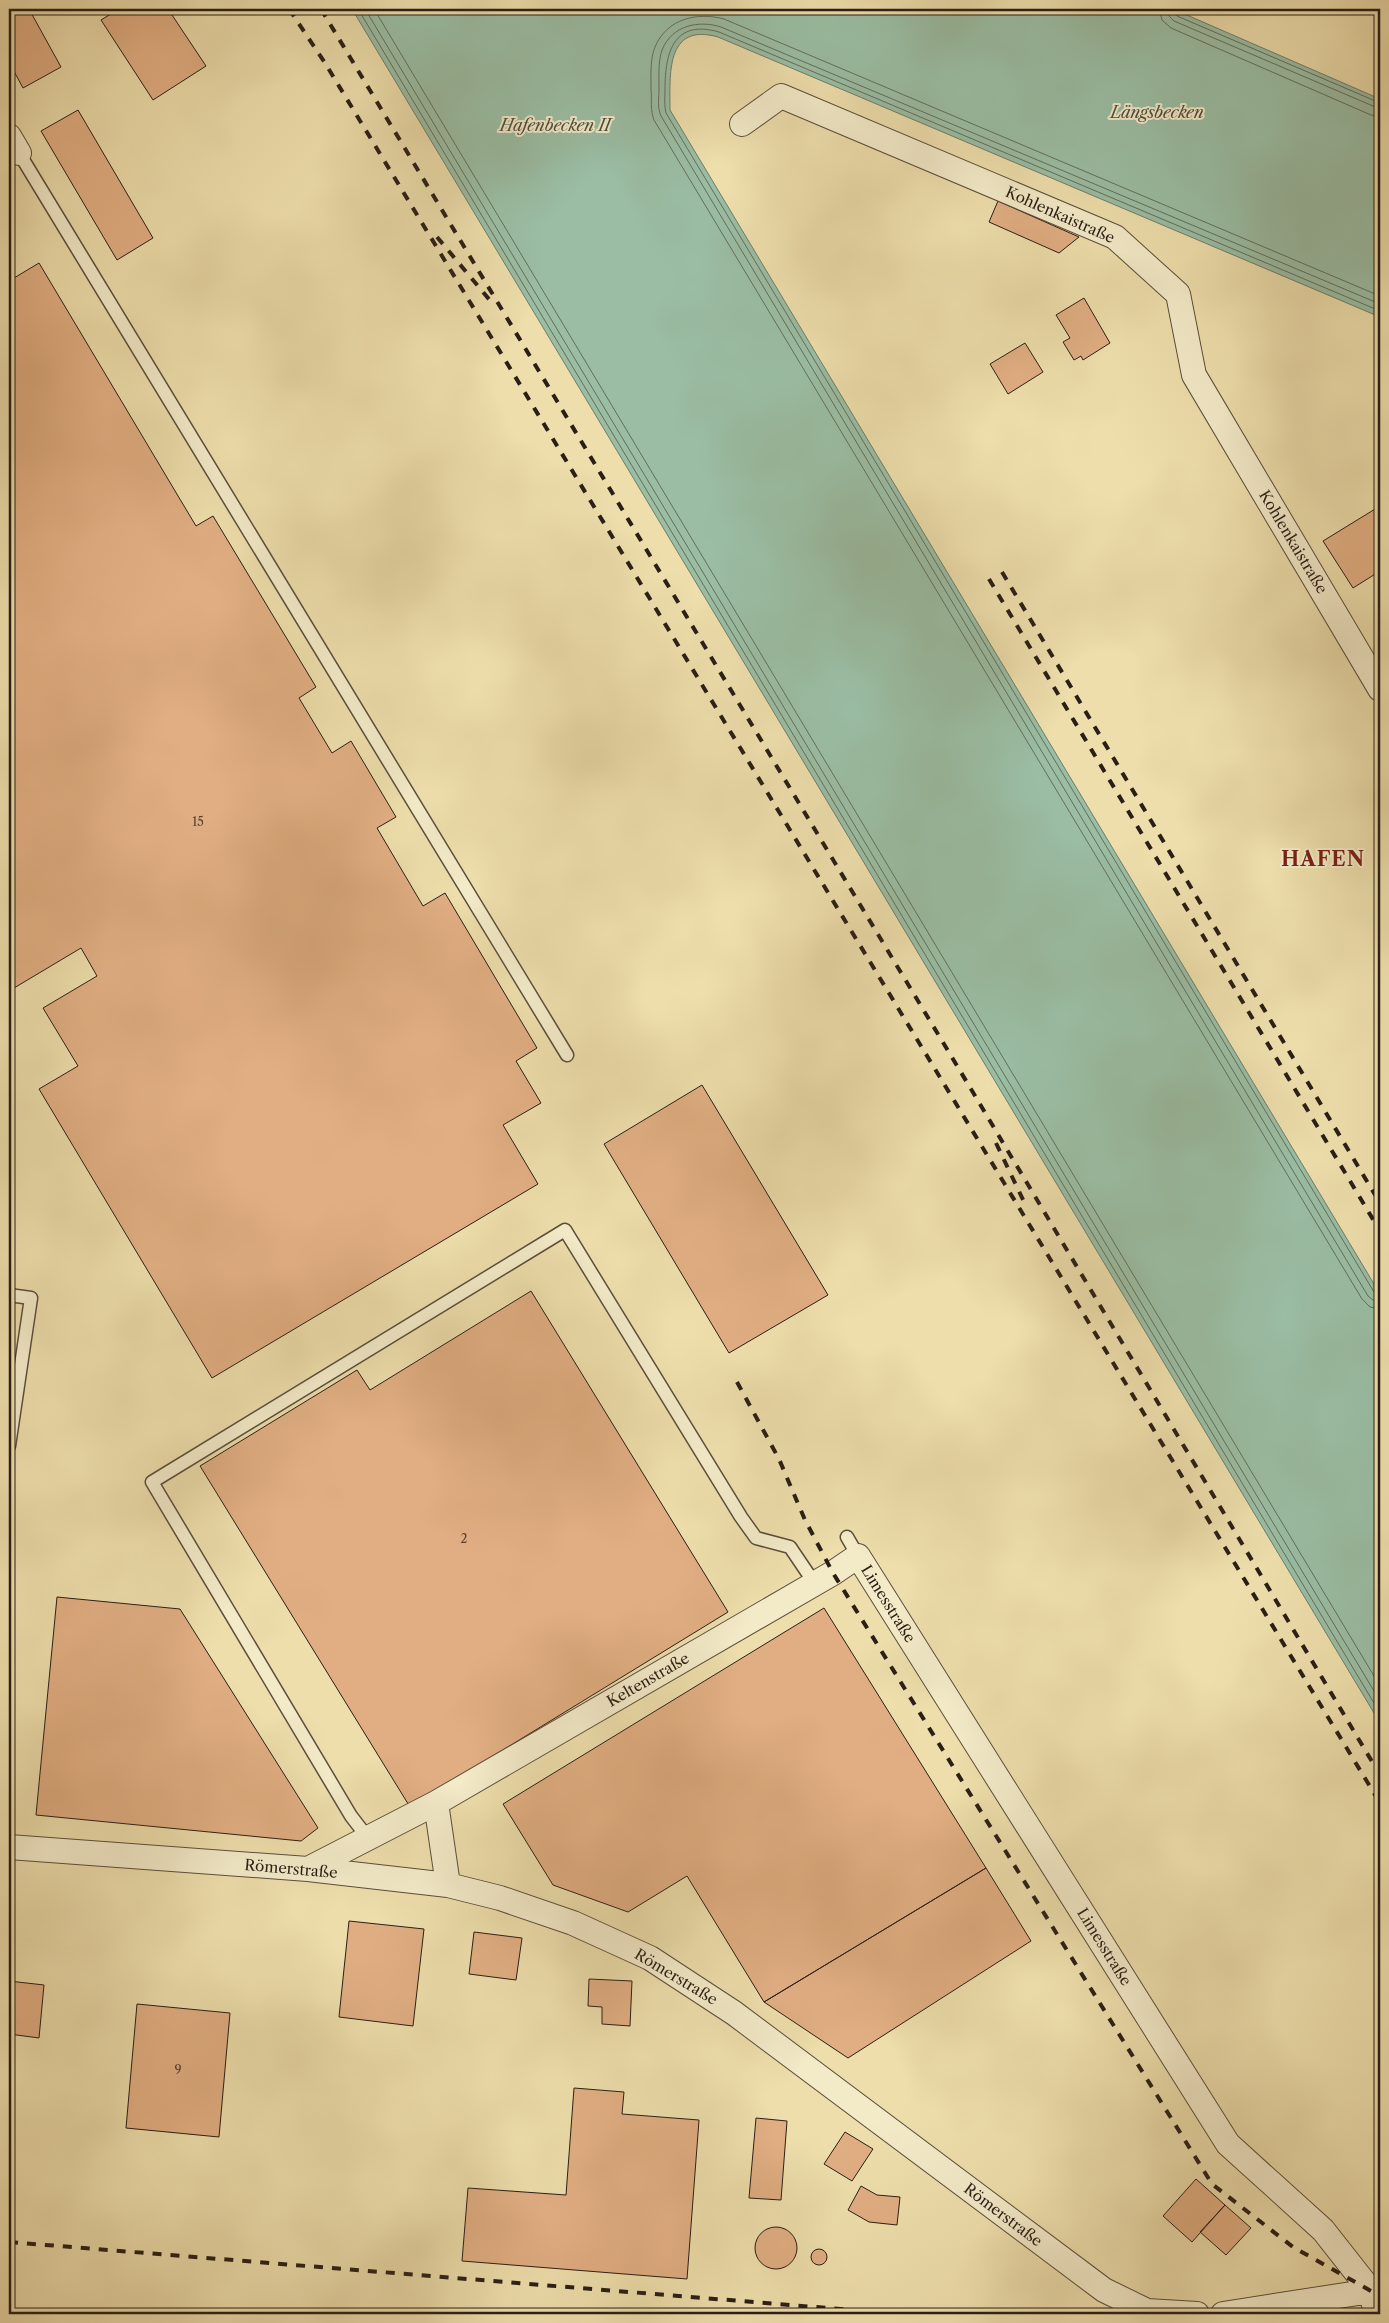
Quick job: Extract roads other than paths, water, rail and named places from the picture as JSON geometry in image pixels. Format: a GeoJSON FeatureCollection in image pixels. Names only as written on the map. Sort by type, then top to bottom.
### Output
{"type":"FeatureCollection","features":[{"type":"Feature","properties":{"kind":"street","name":"Kohlenkaistraße"},"geometry":{"type":"LineString","coordinates":[[742,124],[780,96],[1115,237],[1178,294],[1194,375],[1380,689]]}},
{"type":"Feature","properties":{"kind":"street","name":"Keltenstraße"},"geometry":{"type":"LineString","coordinates":[[308,1869],[436,1803],[815,1584],[853,1546]]}},
{"type":"Feature","properties":{"kind":"street","name":"Limesstraße"},"geometry":{"type":"LineString","coordinates":[[853,1546],[1228,2144],[1323,2230],[1376,2289],[1376,2314]]}},
{"type":"Feature","properties":{"kind":"street"},"geometry":{"type":"LineString","coordinates":[[436,1803],[448,1885]]}},
{"type":"Feature","properties":{"kind":"street","name":"Römerstraße"},"geometry":{"type":"LineString","coordinates":[[9,1847],[308,1869],[448,1885],[500,1898],[573,1923],[650,1958],[734,2013],[1104,2290],[1147,2311],[1197,2314]]}},
{"type":"Feature","properties":{"kind":"street"},"geometry":{"type":"LineString","coordinates":[[1223,2314],[1376,2289]]}},
{"type":"Feature","properties":{"kind":"lane"},"geometry":{"type":"LineString","coordinates":[[14,144],[567,1055]]}},
{"type":"Feature","properties":{"kind":"lane"},"geometry":{"type":"LineString","coordinates":[[368,1838],[351,1816],[152,1482],[565,1230],[741,1517],[756,1538],[790,1548],[815,1584]]}},
{"type":"Feature","properties":{"kind":"lane"},"geometry":{"type":"LineString","coordinates":[[9,1296],[31,1298],[9,1446]]}},
{"type":"Feature","properties":{"kind":"water","name":"Hafenbecken II"},"geometry":{"type":"Polygon","coordinates":[[[352,9],[1173,9],[1380,99],[1380,317],[718,37],[701,34],[688,37],[674,55],[670,82],[670,110],[1380,1294],[1380,1723],[352,9]]]}},
{"type":"Feature","properties":{"kind":"railway"},"geometry":{"type":"LineString","coordinates":[[289,9],[325,63],[1380,1803]]}},
{"type":"Feature","properties":{"kind":"railway"},"geometry":{"type":"LineString","coordinates":[[321,9],[959,1069],[1380,1775]]}},
{"type":"Feature","properties":{"kind":"railway"},"geometry":{"type":"LineString","coordinates":[[437,237],[493,304]]}},
{"type":"Feature","properties":{"kind":"railway"},"geometry":{"type":"LineString","coordinates":[[1002,572],[1380,1203]]}},
{"type":"Feature","properties":{"kind":"railway"},"geometry":{"type":"LineString","coordinates":[[989,579],[1380,1231]]}},
{"type":"Feature","properties":{"kind":"railway"},"geometry":{"type":"LineString","coordinates":[[996,1143],[1026,1206]]}},
{"type":"Feature","properties":{"kind":"railway"},"geometry":{"type":"LineString","coordinates":[[737,1382],[779,1459],[805,1520],[833,1573],[1212,2184],[1293,2247],[1380,2296]]}},
{"type":"Feature","properties":{"kind":"railway"},"geometry":{"type":"LineString","coordinates":[[9,2242],[902,2314]]}},
{"type":"Feature","properties":{"kind":"district","name":"HAFEN"},"geometry":{"type":"Point","coordinates":[1323,859]}},
{"type":"Feature","properties":{"kind":"water label","name":"Längsbecken"},"geometry":{"type":"Point","coordinates":[1157,112]}}]}
